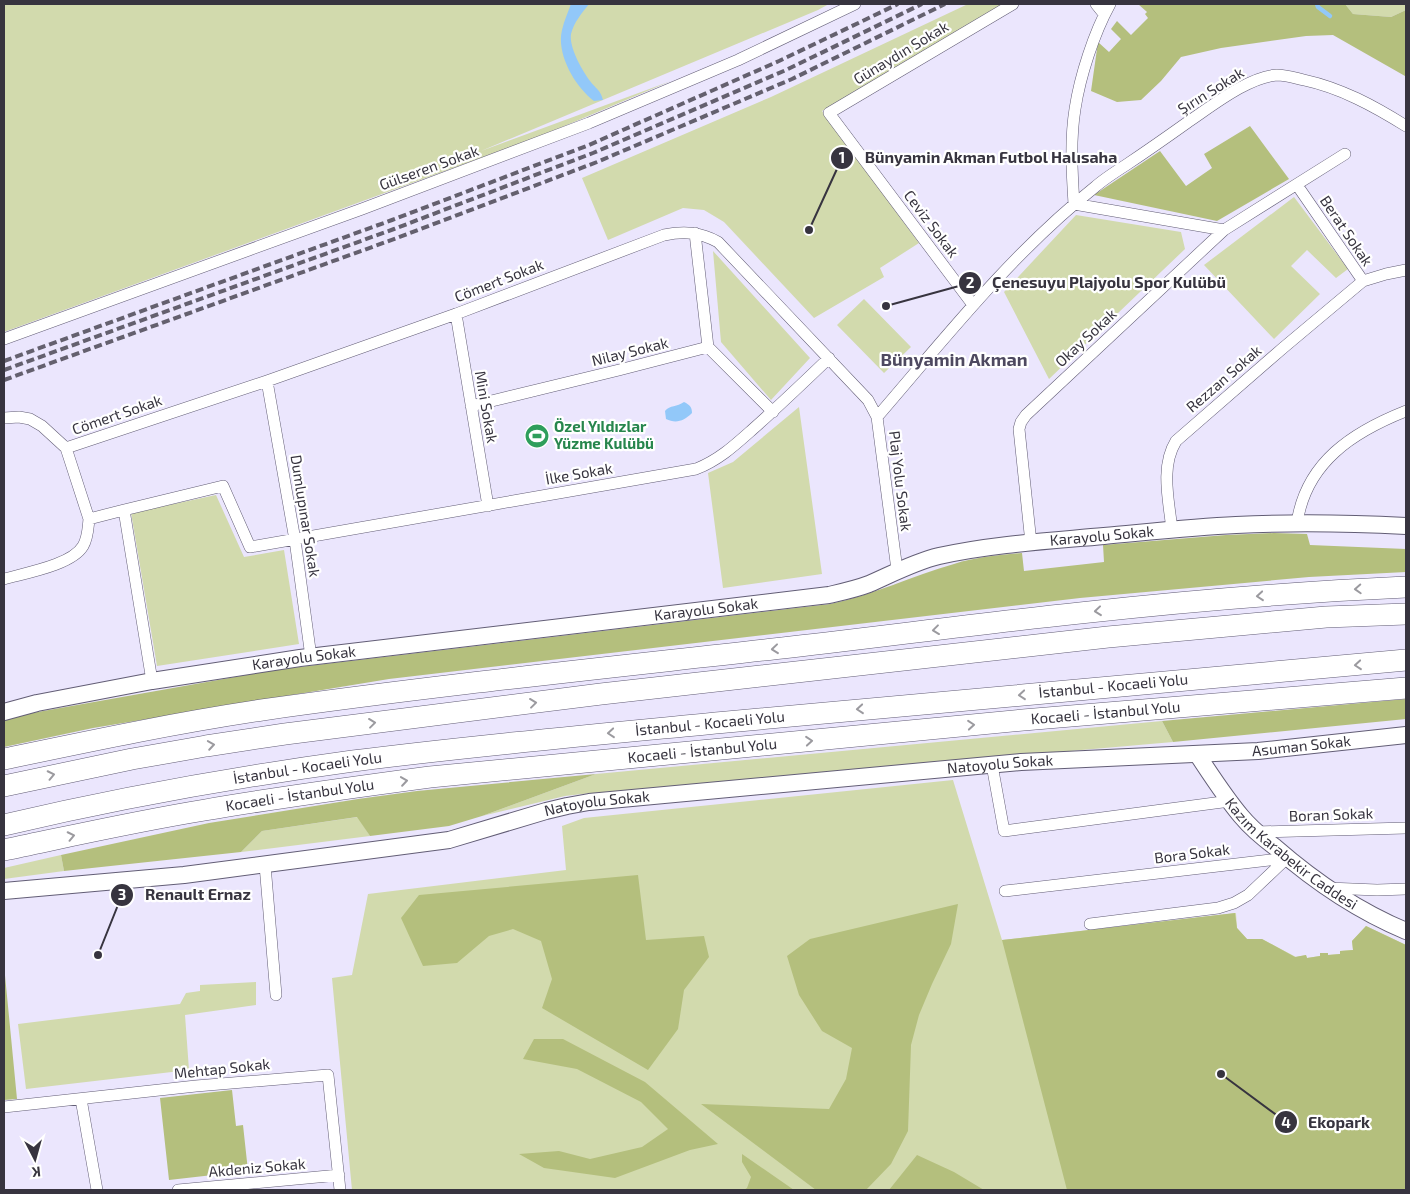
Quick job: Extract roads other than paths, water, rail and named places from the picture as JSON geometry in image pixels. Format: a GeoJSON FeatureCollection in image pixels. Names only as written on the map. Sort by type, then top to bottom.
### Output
{"type":"FeatureCollection","features":[{"type":"Feature","properties":{"kind":"highway"},"geometry":{"type":"LineString","coordinates":[[4,759],[118,735],[261,710],[454,685],[1077,613],[1308,592],[1406,587]]}},
{"type":"Feature","properties":{"kind":"highway"},"geometry":{"type":"LineString","coordinates":[[4,786],[132,759],[206,746],[285,734],[601,694],[1108,637],[1307,619],[1406,614]]}},
{"type":"Feature","properties":{"kind":"highway","name":"İstanbul - Kocaeli Yolu"},"geometry":{"type":"LineString","coordinates":[[11,823],[124,798],[190,786],[352,761],[507,742],[1406,660]]}},
{"type":"Feature","properties":{"kind":"highway","name":"Kocaeli - İstanbul Yolu"},"geometry":{"type":"LineString","coordinates":[[4,850],[204,810],[328,790],[430,777],[1013,721],[1406,688]]}},
{"type":"Feature","properties":{"kind":"main road","name":"Karayolu Sokak"},"geometry":{"type":"LineString","coordinates":[[4,712],[37,703],[152,681],[311,657],[829,595],[854,589],[897,570],[936,556],[974,549],[1031,542],[1236,525],[1345,523],[1406,526]]}},
{"type":"Feature","properties":{"kind":"main road","name":"Asuman Sokak"},"geometry":{"type":"LineString","coordinates":[[1197,754],[1258,751],[1406,735]]}},
{"type":"Feature","properties":{"kind":"main road","name":"Natoyolu Sokak"},"geometry":{"type":"LineString","coordinates":[[4,891],[142,879],[265,865],[449,840],[546,811],[589,802],[1079,758],[1197,754]]}},
{"type":"Feature","properties":{"kind":"main road","name":"Kazım Karabekir Caddesi"},"geometry":{"type":"LineString","coordinates":[[1197,754],[1242,816],[1287,858],[1327,888],[1390,924],[1406,931]]}},
{"type":"Feature","properties":{"kind":"street","name":"Gülseren Sokak"},"geometry":{"type":"LineString","coordinates":[[4,339],[572,130],[738,60],[855,4]]}},
{"type":"Feature","properties":{"kind":"street","name":"Günaydın Sokak"},"geometry":{"type":"LineString","coordinates":[[829,113],[1013,4]]}},
{"type":"Feature","properties":{"kind":"street"},"geometry":{"type":"LineString","coordinates":[[1096,4],[1107,9],[1082,78],[1075,108],[1073,134],[1074,204],[1224,230]]}},
{"type":"Feature","properties":{"kind":"street","name":"Şırın Sokak"},"geometry":{"type":"LineString","coordinates":[[1074,204],[1096,186],[1217,103],[1247,85],[1269,76],[1291,77],[1332,88],[1362,101],[1406,126]]}},
{"type":"Feature","properties":{"kind":"street","name":"Ceviz Sokak"},"geometry":{"type":"LineString","coordinates":[[829,113],[973,305]]}},
{"type":"Feature","properties":{"kind":"street","name":"Okay Sokak"},"geometry":{"type":"LineString","coordinates":[[1031,542],[1019,429],[1020,422],[1026,414],[1224,230],[1345,154]]}},
{"type":"Feature","properties":{"kind":"street","name":"Berat Sokak"},"geometry":{"type":"LineString","coordinates":[[1296,185],[1363,281],[1406,270]]}},
{"type":"Feature","properties":{"kind":"street","name":"Plaj Yolu Sokak"},"geometry":{"type":"LineString","coordinates":[[897,570],[877,417],[973,305],[1027,248],[1074,204]]}},
{"type":"Feature","properties":{"kind":"street","name":"Cömert Sokak"},"geometry":{"type":"LineString","coordinates":[[66,448],[267,381],[456,314],[664,234],[676,232],[706,235],[718,242],[868,400],[877,417]]}},
{"type":"Feature","properties":{"kind":"street"},"geometry":{"type":"LineString","coordinates":[[695,233],[708,347],[773,412]]}},
{"type":"Feature","properties":{"kind":"street","name":"Rezzan Sokak"},"geometry":{"type":"LineString","coordinates":[[1172,530],[1166,465],[1171,449],[1176,441],[1275,354],[1363,281]]}},
{"type":"Feature","properties":{"kind":"street","name":"Mini Sokak"},"geometry":{"type":"LineString","coordinates":[[456,314],[488,506]]}},
{"type":"Feature","properties":{"kind":"street","name":"Nilay Sokak"},"geometry":{"type":"LineString","coordinates":[[471,406],[708,347]]}},
{"type":"Feature","properties":{"kind":"street","name":"İlke Sokak"},"geometry":{"type":"LineString","coordinates":[[124,510],[224,486],[250,548],[696,468],[719,458],[773,412],[829,358]]}},
{"type":"Feature","properties":{"kind":"street","name":"Dumlupınar Sokak"},"geometry":{"type":"LineString","coordinates":[[267,381],[295,540],[311,657]]}},
{"type":"Feature","properties":{"kind":"street"},"geometry":{"type":"LineString","coordinates":[[1297,524],[1305,494],[1330,456],[1374,425],[1406,411]]}},
{"type":"Feature","properties":{"kind":"street"},"geometry":{"type":"LineString","coordinates":[[4,418],[19,417],[30,420],[42,426],[66,448],[89,519],[86,541],[82,549],[76,554],[58,564],[4,579]]}},
{"type":"Feature","properties":{"kind":"street"},"geometry":{"type":"LineString","coordinates":[[89,519],[124,510],[152,681]]}},
{"type":"Feature","properties":{"kind":"street"},"geometry":{"type":"LineString","coordinates":[[992,765],[1004,831],[1230,801]]}},
{"type":"Feature","properties":{"kind":"street","name":"Boran Sokak"},"geometry":{"type":"LineString","coordinates":[[1257,832],[1406,828]]}},
{"type":"Feature","properties":{"kind":"street"},"geometry":{"type":"LineString","coordinates":[[1090,924],[1218,908],[1234,903],[1248,895],[1287,858]]}},
{"type":"Feature","properties":{"kind":"street","name":"Bora Sokak"},"geometry":{"type":"LineString","coordinates":[[1004,891],[1287,858]]}},
{"type":"Feature","properties":{"kind":"street"},"geometry":{"type":"LineString","coordinates":[[265,865],[276,996]]}},
{"type":"Feature","properties":{"kind":"street"},"geometry":{"type":"LineString","coordinates":[[1327,888],[1406,889]]}},
{"type":"Feature","properties":{"kind":"street","name":"Mehtap Sokak"},"geometry":{"type":"LineString","coordinates":[[4,1107],[196,1086],[328,1075],[340,1190]]}},
{"type":"Feature","properties":{"kind":"street"},"geometry":{"type":"LineString","coordinates":[[81,1099],[97,1190]]}},
{"type":"Feature","properties":{"kind":"street","name":"Akdeniz Sokak"},"geometry":{"type":"LineString","coordinates":[[178,1190],[339,1175]]}},
{"type":"Feature","properties":{"kind":"water"},"geometry":{"type":"Polygon","coordinates":[[[571,4],[589,4],[574,26],[571,40],[580,65],[599,91],[603,100],[594,101],[587,95],[574,79],[564,59],[561,39],[571,4]]]}},
{"type":"Feature","properties":{"kind":"water"},"geometry":{"type":"Polygon","coordinates":[[[684,402],[690,406],[692,413],[680,421],[666,419],[665,411],[667,409],[684,402]]]}},
{"type":"Feature","properties":{"kind":"waterway"},"geometry":{"type":"LineString","coordinates":[[1317,4],[1318,7],[1330,16]]}},
{"type":"Feature","properties":{"kind":"railway"},"geometry":{"type":"LineString","coordinates":[[4,361],[392,220],[589,145],[779,61],[898,4]]}},
{"type":"Feature","properties":{"kind":"railway"},"geometry":{"type":"LineString","coordinates":[[4,370],[394,229],[593,153],[786,70],[922,4]]}},
{"type":"Feature","properties":{"kind":"railway"},"geometry":{"type":"LineString","coordinates":[[4,380],[397,238],[597,162],[792,79],[945,4]]}},
{"type":"Feature","properties":{"kind":"place","name":"Bünyamin Akman Futbol Halısaha"},"geometry":{"type":"Point","coordinates":[809,230]}},
{"type":"Feature","properties":{"kind":"place","name":"Çenesuyu Plajyolu Spor Kulübü"},"geometry":{"type":"Point","coordinates":[886,306]}},
{"type":"Feature","properties":{"kind":"place","name":"Özel Yıldızlar Yüzme Kulübü"},"geometry":{"type":"Point","coordinates":[537,436]}},
{"type":"Feature","properties":{"kind":"place","name":"Renault Ernaz"},"geometry":{"type":"Point","coordinates":[98,955]}},
{"type":"Feature","properties":{"kind":"place","name":"Ekopark"},"geometry":{"type":"Point","coordinates":[1221,1074]}},
{"type":"Feature","properties":{"kind":"district","name":"Bünyamin Akman"},"geometry":{"type":"Point","coordinates":[954,360]}}]}
